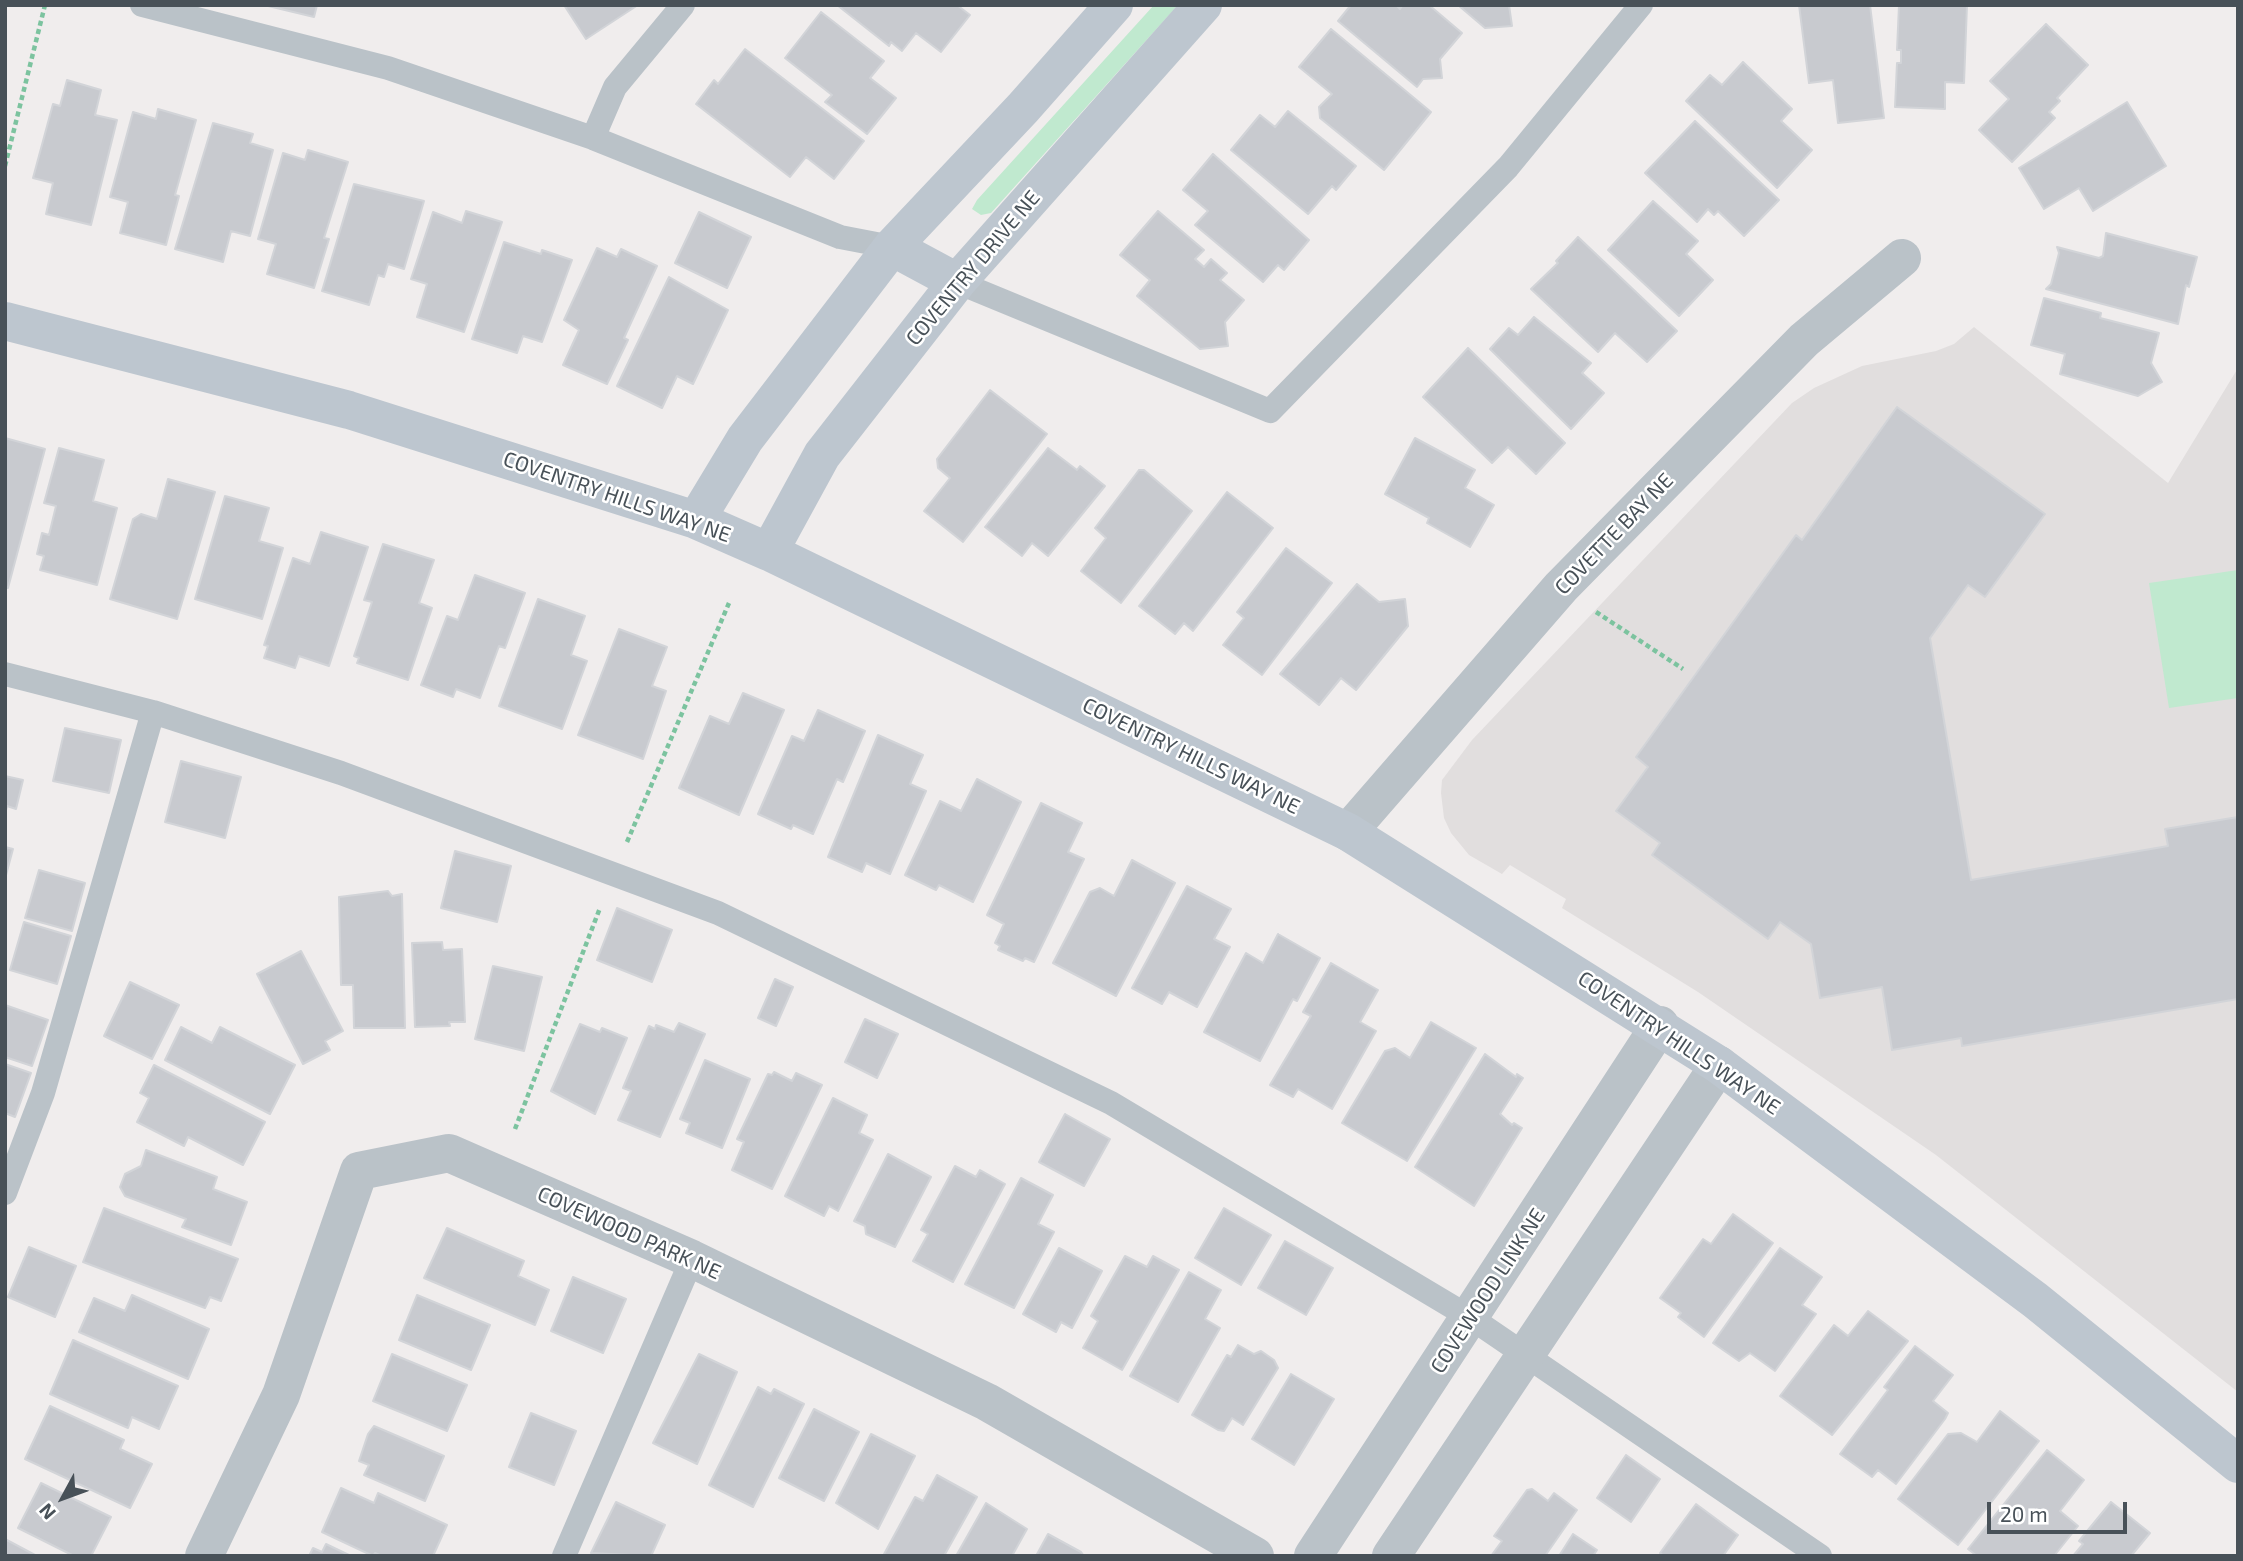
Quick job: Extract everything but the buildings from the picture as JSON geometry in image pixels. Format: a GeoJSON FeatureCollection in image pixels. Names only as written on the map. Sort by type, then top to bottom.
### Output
{"type":"FeatureCollection","features":[{"type":"Feature","properties":{"kind":"street"},"geometry":{"type":"LineString","coordinates":[[696,520],[745,439],[892,247],[1114,5]]}},
{"type":"Feature","properties":{"kind":"street","name":"COVENTRY DRIVE NE"},"geometry":{"type":"LineString","coordinates":[[769,552],[822,455],[957,282],[1203,5]]}},
{"type":"Feature","properties":{"kind":"street"},"geometry":{"type":"LineString","coordinates":[[892,247],[957,282]]}},
{"type":"Feature","properties":{"kind":"street","name":"COVETTE BAY NE"},"geometry":{"type":"LineString","coordinates":[[1348,832],[1571,577],[1804,340],[1902,258]]}},
{"type":"Feature","properties":{"kind":"street","name":"COVENTRY HILLS WAY NE"},"geometry":{"type":"LineString","coordinates":[[5,321],[349,410],[696,520],[769,552],[1348,832],[1660,1025],[1719,1065],[2035,1300],[2238,1464]]}},
{"type":"Feature","properties":{"kind":"street","name":"COVEWOOD LINK NE"},"geometry":{"type":"LineString","coordinates":[[1313,1556],[1660,1025]]}},
{"type":"Feature","properties":{"kind":"street"},"geometry":{"type":"LineString","coordinates":[[1391,1556],[1719,1065]]}},
{"type":"Feature","properties":{"kind":"street","name":"COVEWOOD PARK NE"},"geometry":{"type":"LineString","coordinates":[[204,1556],[281,1395],[359,1171],[449,1153],[692,1259],[987,1402],[1255,1556]]}},
{"type":"Feature","properties":{"kind":"lane"},"geometry":{"type":"LineString","coordinates":[[142,5],[388,68],[593,138],[840,237],[892,247]]}},
{"type":"Feature","properties":{"kind":"lane"},"geometry":{"type":"LineString","coordinates":[[593,138],[615,87],[683,5]]}},
{"type":"Feature","properties":{"kind":"lane"},"geometry":{"type":"LineString","coordinates":[[957,282],[1270,411],[1508,167],[1641,5]]}},
{"type":"Feature","properties":{"kind":"lane"},"geometry":{"type":"LineString","coordinates":[[5,674],[153,712],[341,773],[718,913],[1111,1103],[1471,1318],[1820,1556]]}},
{"type":"Feature","properties":{"kind":"lane"},"geometry":{"type":"LineString","coordinates":[[5,1193],[43,1093],[153,712]]}},
{"type":"Feature","properties":{"kind":"lane"},"geometry":{"type":"LineString","coordinates":[[564,1556],[692,1259]]}},
{"type":"Feature","properties":{"kind":"path"},"geometry":{"type":"LineString","coordinates":[[5,166],[45,5]]}},
{"type":"Feature","properties":{"kind":"path"},"geometry":{"type":"LineString","coordinates":[[515,1129],[613,874],[729,603]]}},
{"type":"Feature","properties":{"kind":"path"},"geometry":{"type":"LineString","coordinates":[[1589,607],[1683,669]]}},
{"type":"Feature","properties":{"kind":"shaded area"},"geometry":{"type":"Polygon","coordinates":[[[1974,327],[2168,483],[2238,368],[2238,1392],[1936,1155],[1698,992],[1562,908],[1566,899],[1510,865],[1502,874],[1469,855],[1451,833],[1444,818],[1442,780],[1472,740],[1792,403],[1814,388],[1862,366],[1936,351],[1954,344],[1974,327]]]}},
{"type":"Feature","properties":{"kind":"green space"},"geometry":{"type":"Polygon","coordinates":[[[1154,5],[1178,5],[991,213],[981,215],[972,209],[977,200],[1154,5]]]}},
{"type":"Feature","properties":{"kind":"green space"},"geometry":{"type":"Polygon","coordinates":[[[2238,570],[2238,698],[2169,708],[2149,583],[2238,570]]]}}]}
